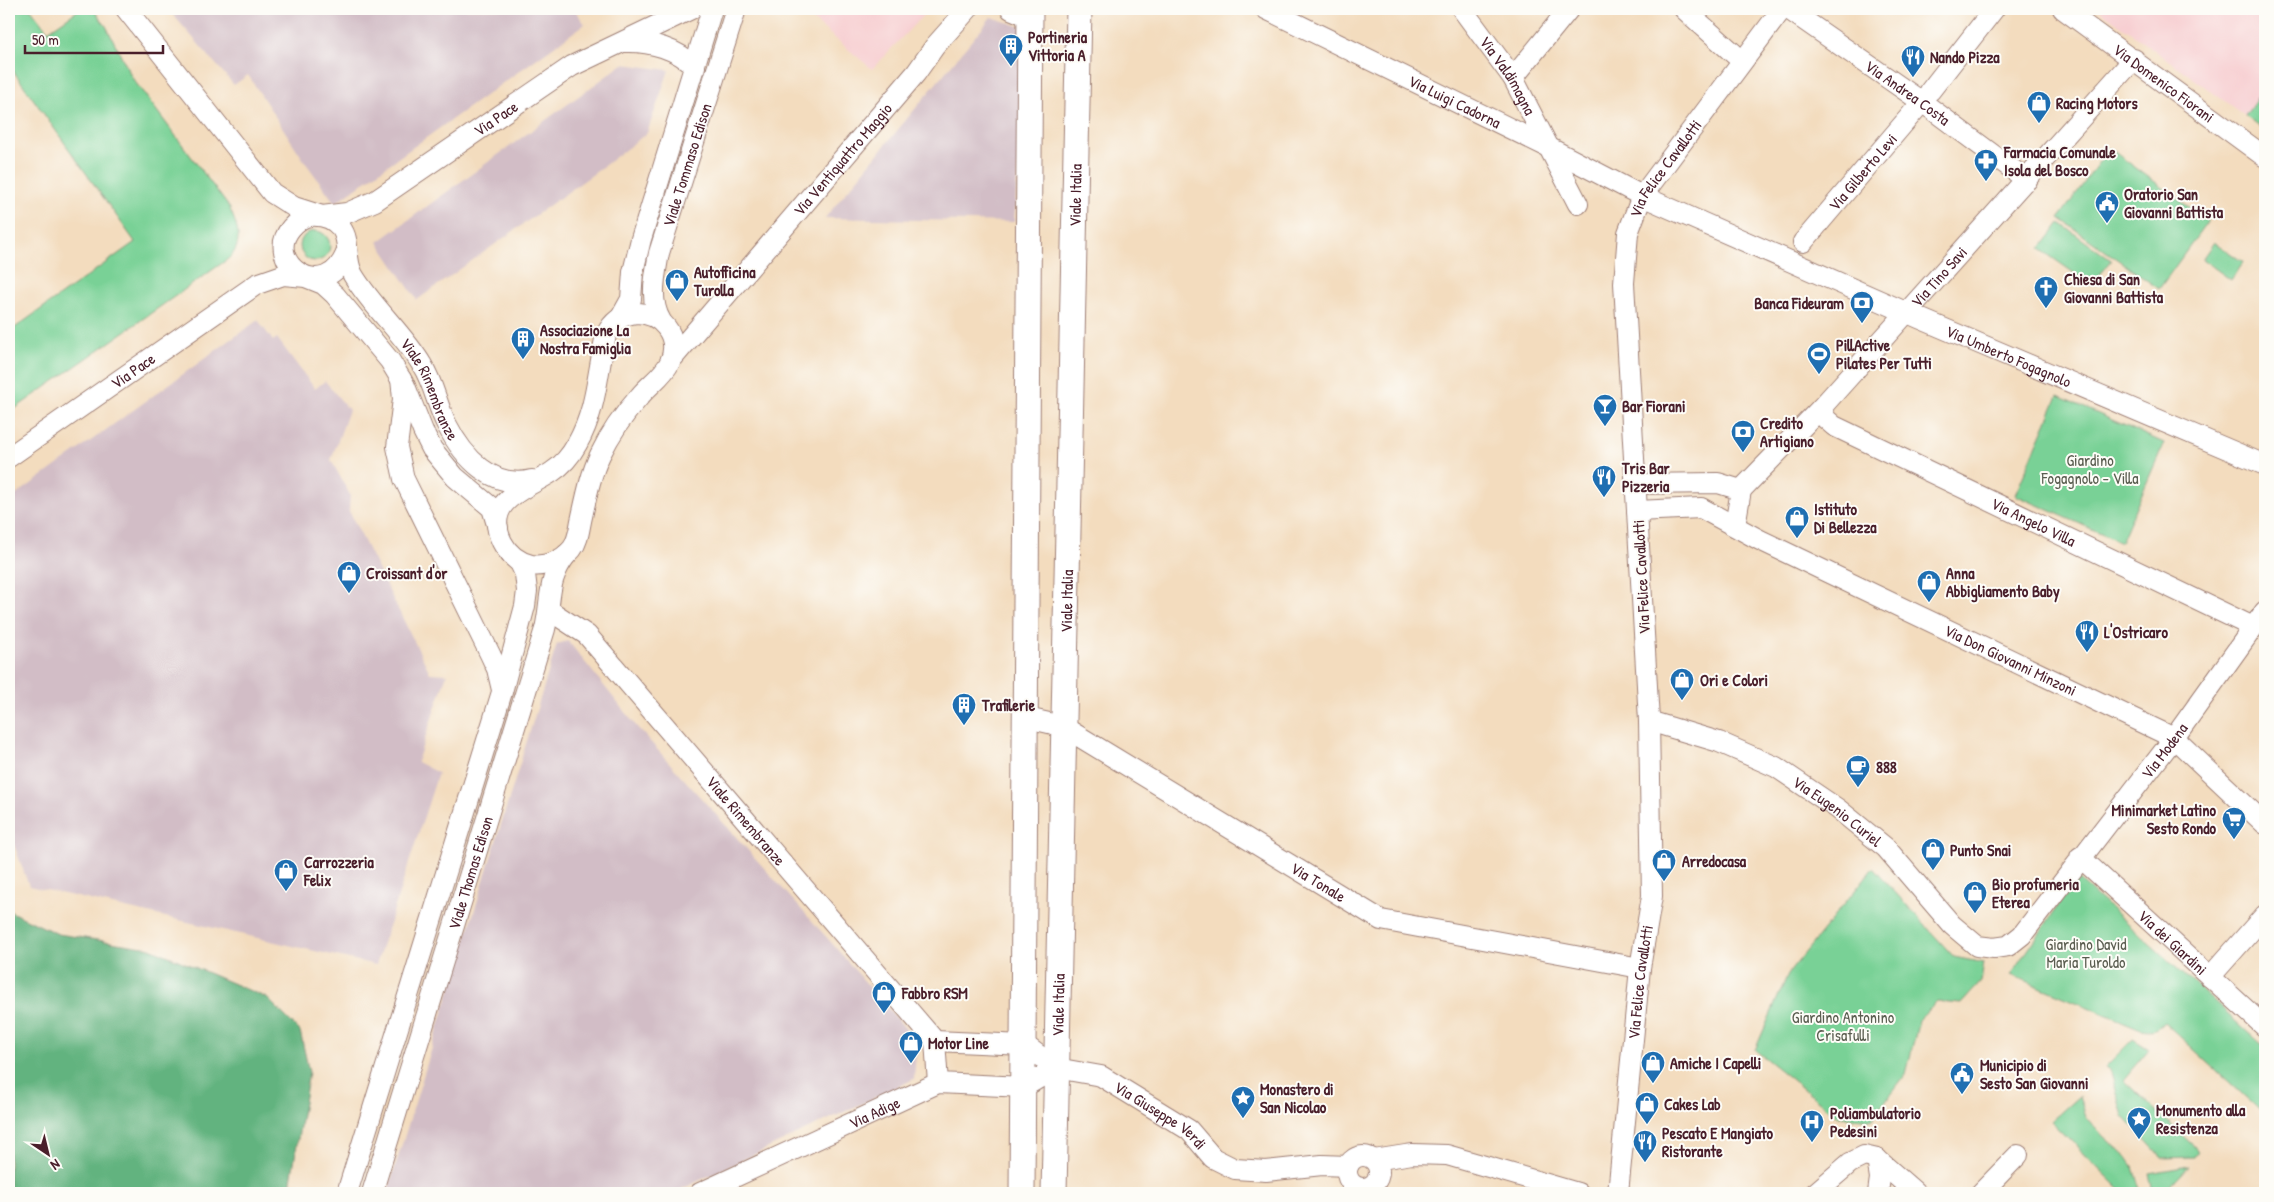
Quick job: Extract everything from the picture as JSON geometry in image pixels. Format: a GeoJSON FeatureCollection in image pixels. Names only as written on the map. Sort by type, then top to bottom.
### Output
{"type":"FeatureCollection","features":[{"type":"Feature","properties":{"kind":"main road","name":"Viale Italia"},"geometry":{"type":"LineString","coordinates":[[1054,1193],[1062,726],[1079,9]]}},
{"type":"Feature","properties":{"kind":"main road","name":"Viale Italia"},"geometry":{"type":"LineString","coordinates":[[1022,1193],[1025,1045],[1026,718],[1024,12]]}},
{"type":"Feature","properties":{"kind":"street"},"geometry":{"type":"LineString","coordinates":[[126,9],[272,193],[294,207],[332,219],[340,227],[346,236],[347,250],[342,264],[333,273],[321,278],[307,277],[296,272],[289,264],[285,255],[272,193]]}},
{"type":"Feature","properties":{"kind":"street","name":"Via Pace"},"geometry":{"type":"LineString","coordinates":[[321,215],[347,213],[375,201],[553,78],[588,57],[691,9]]}},
{"type":"Feature","properties":{"kind":"street","name":"Viale Tommaso Edison"},"geometry":{"type":"LineString","coordinates":[[546,476],[568,458],[586,427],[600,377],[606,335],[609,328],[621,317],[631,299],[633,272],[641,239],[712,9]]}},
{"type":"Feature","properties":{"kind":"street","name":"Viale Tommaso Edison"},"geometry":{"type":"LineString","coordinates":[[671,360],[673,353],[672,337],[654,306],[655,278],[659,253],[736,9]]}},
{"type":"Feature","properties":{"kind":"street","name":"Via Ventiquattro Maggio"},"geometry":{"type":"LineString","coordinates":[[567,554],[576,542],[593,473],[607,441],[627,411],[663,372],[714,308],[916,73],[935,46],[968,9]]}},
{"type":"Feature","properties":{"kind":"street","name":"Via Luigi Cadorna"},"geometry":{"type":"LineString","coordinates":[[1266,9],[1292,13],[1642,196]]}},
{"type":"Feature","properties":{"kind":"street","name":"Via Valdimagna"},"geometry":{"type":"LineString","coordinates":[[1462,9],[1513,78],[1578,204]]}},
{"type":"Feature","properties":{"kind":"street"},"geometry":{"type":"LineString","coordinates":[[1513,78],[1569,9]]}},
{"type":"Feature","properties":{"kind":"street"},"geometry":{"type":"LineString","coordinates":[[1684,9],[1742,62]]}},
{"type":"Feature","properties":{"kind":"street","name":"Via Felice Cavallotti"},"geometry":{"type":"LineString","coordinates":[[1618,1193],[1640,968],[1652,896],[1649,721],[1624,283],[1628,233],[1642,196],[1782,9]]}},
{"type":"Feature","properties":{"kind":"street","name":"Via Andrea Costa"},"geometry":{"type":"LineString","coordinates":[[1788,9],[1926,97],[2027,180]]}},
{"type":"Feature","properties":{"kind":"street","name":"Via Gilberto Levi"},"geometry":{"type":"LineString","coordinates":[[1804,242],[1926,97],[1994,9]]}},
{"type":"Feature","properties":{"kind":"street","name":"Via Domenico Fiorani"},"geometry":{"type":"LineString","coordinates":[[2063,9],[2134,59],[2265,157]]}},
{"type":"Feature","properties":{"kind":"street","name":"Via Pace"},"geometry":{"type":"LineString","coordinates":[[621,42],[642,43],[662,47],[680,54],[695,67]]}},
{"type":"Feature","properties":{"kind":"street","name":"Via Tino Savi"},"geometry":{"type":"LineString","coordinates":[[1741,490],[1822,408],[2134,59]]}},
{"type":"Feature","properties":{"kind":"street","name":"Via Umberto Fogagnolo"},"geometry":{"type":"LineString","coordinates":[[1642,196],[1906,312],[2265,465]]}},
{"type":"Feature","properties":{"kind":"street","name":"Via Pace"},"geometry":{"type":"LineString","coordinates":[[347,250],[360,221],[375,201]]}},
{"type":"Feature","properties":{"kind":"street"},"geometry":{"type":"LineString","coordinates":[[284,243],[289,230],[297,222],[307,216],[321,215]]}},
{"type":"Feature","properties":{"kind":"street","name":"Via Pace"},"geometry":{"type":"LineString","coordinates":[[257,284],[278,258],[284,243]]}},
{"type":"Feature","properties":{"kind":"street","name":"Viale Rimembranze"},"geometry":{"type":"LineString","coordinates":[[347,250],[347,262],[353,275],[422,366],[446,424],[472,461],[487,473],[513,482],[522,482],[546,476]]}},
{"type":"Feature","properties":{"kind":"street","name":"Via Pace"},"geometry":{"type":"LineString","coordinates":[[9,457],[257,284],[283,275],[307,277]]}},
{"type":"Feature","properties":{"kind":"street","name":"Viale Rimembranze"},"geometry":{"type":"LineString","coordinates":[[307,277],[323,284],[335,295],[402,379],[425,436],[447,469],[492,508],[502,543],[512,555]]}},
{"type":"Feature","properties":{"kind":"street","name":"Via Ventiquattro Maggio"},"geometry":{"type":"LineString","coordinates":[[661,321],[684,328],[692,328],[714,308]]}},
{"type":"Feature","properties":{"kind":"street"},"geometry":{"type":"LineString","coordinates":[[621,317],[628,314],[644,313],[661,321]]}},
{"type":"Feature","properties":{"kind":"street"},"geometry":{"type":"LineString","coordinates":[[402,379],[403,399],[396,447],[404,479],[497,669],[502,692]]}},
{"type":"Feature","properties":{"kind":"street","name":"Via Angelo Villa"},"geometry":{"type":"LineString","coordinates":[[1822,408],[1826,419],[1834,426],[2253,627]]}},
{"type":"Feature","properties":{"kind":"street"},"geometry":{"type":"LineString","coordinates":[[396,447],[425,436]]}},
{"type":"Feature","properties":{"kind":"street"},"geometry":{"type":"LineString","coordinates":[[498,528],[500,512],[508,499],[520,489],[546,476]]}},
{"type":"Feature","properties":{"kind":"street"},"geometry":{"type":"LineString","coordinates":[[1636,484],[1718,483],[1741,490],[1735,526]]}},
{"type":"Feature","properties":{"kind":"street","name":"Via Don Giovanni Minzoni"},"geometry":{"type":"LineString","coordinates":[[1637,511],[1701,508],[2174,738],[2265,824]]}},
{"type":"Feature","properties":{"kind":"street"},"geometry":{"type":"LineString","coordinates":[[512,555],[524,563],[539,565],[554,562],[567,554]]}},
{"type":"Feature","properties":{"kind":"street","name":"Viale Thomas Edison"},"geometry":{"type":"LineString","coordinates":[[372,1193],[545,629],[549,610],[548,601],[554,574],[567,554]]}},
{"type":"Feature","properties":{"kind":"street","name":"Viale Thomas Edison"},"geometry":{"type":"LineString","coordinates":[[347,1193],[502,692],[528,591],[522,566],[512,555]]}},
{"type":"Feature","properties":{"kind":"street","name":"Viale Rimembranze"},"geometry":{"type":"LineString","coordinates":[[549,610],[587,636],[935,1041]]}},
{"type":"Feature","properties":{"kind":"street","name":"Via Modena"},"geometry":{"type":"LineString","coordinates":[[1994,948],[2008,946],[2022,934],[2174,738],[2265,611]]}},
{"type":"Feature","properties":{"kind":"street","name":"Via Tonale"},"geometry":{"type":"LineString","coordinates":[[1026,718],[1062,726],[1381,920],[1640,968]]}},
{"type":"Feature","properties":{"kind":"street","name":"Via Eugenio Curiel"},"geometry":{"type":"LineString","coordinates":[[1649,721],[1719,742],[1776,767],[1838,809],[1886,848],[1952,925],[1977,946],[1994,948]]}},
{"type":"Feature","properties":{"kind":"street","name":"Via dei Giardini"},"geometry":{"type":"LineString","coordinates":[[2080,857],[2265,1027]]}},
{"type":"Feature","properties":{"kind":"street"},"geometry":{"type":"LineString","coordinates":[[2210,976],[2265,915]]}},
{"type":"Feature","properties":{"kind":"street"},"geometry":{"type":"LineString","coordinates":[[938,1083],[935,1041],[1025,1045],[1056,1068],[1024,1087]]}},
{"type":"Feature","properties":{"kind":"street","name":"Via Giuseppe Verdi"},"geometry":{"type":"LineString","coordinates":[[1056,1068],[1101,1076],[1189,1130],[1213,1158],[1229,1168],[1241,1171],[1266,1171],[1322,1165],[1348,1166],[1355,1158],[1360,1156],[1374,1160],[1419,1153],[1447,1155],[1578,1193]]}},
{"type":"Feature","properties":{"kind":"street","name":"Via Adige"},"geometry":{"type":"LineString","coordinates":[[700,1193],[938,1083],[1024,1087]]}},
{"type":"Feature","properties":{"kind":"street"},"geometry":{"type":"LineString","coordinates":[[1981,1193],[2018,1155]]}},
{"type":"Feature","properties":{"kind":"street"},"geometry":{"type":"LineString","coordinates":[[1815,1193],[1850,1163],[1864,1156],[1877,1159],[1916,1193]]}},
{"type":"Feature","properties":{"kind":"street"},"geometry":{"type":"LineString","coordinates":[[1877,1159],[1880,1178],[1879,1193],[1902,1193]]}},
{"type":"Feature","properties":{"kind":"street"},"geometry":{"type":"LineString","coordinates":[[1348,1166],[1348,1177],[1355,1185],[1365,1188],[1379,1188],[1379,1169],[1374,1160]]}},
{"type":"Feature","properties":{"kind":"shaded area"},"geometry":{"type":"Polygon","coordinates":[[[168,9],[574,9],[585,24],[335,203],[305,162],[248,75],[234,85],[168,9]]]}},
{"type":"Feature","properties":{"kind":"shaded area"},"geometry":{"type":"Polygon","coordinates":[[[800,9],[929,9],[872,69],[800,9]]]}},
{"type":"Feature","properties":{"kind":"shaded area"},"geometry":{"type":"Polygon","coordinates":[[[2098,9],[2265,9],[2265,87],[2245,116],[2098,9]]]}},
{"type":"Feature","properties":{"kind":"shaded area"},"geometry":{"type":"Polygon","coordinates":[[[991,17],[1022,27],[1021,118],[1014,222],[825,218],[991,17]]]}},
{"type":"Feature","properties":{"kind":"shaded area"},"geometry":{"type":"Polygon","coordinates":[[[623,64],[669,70],[647,133],[596,172],[417,300],[378,242],[623,64]]]}},
{"type":"Feature","properties":{"kind":"shaded area"},"geometry":{"type":"Polygon","coordinates":[[[258,320],[273,341],[277,338],[315,389],[325,381],[349,410],[331,460],[350,495],[349,511],[430,673],[447,674],[417,762],[438,773],[376,965],[29,886],[9,831],[9,500],[258,320]]]}},
{"type":"Feature","properties":{"kind":"shaded area"},"geometry":{"type":"Polygon","coordinates":[[[568,641],[637,727],[829,940],[917,1042],[914,1079],[673,1193],[387,1193],[557,644],[568,641]]]}},
{"type":"Feature","properties":{"kind":"green space"},"geometry":{"type":"Polygon","coordinates":[[[21,9],[31,9],[48,31],[80,9],[93,9],[106,26],[133,79],[229,207],[237,227],[238,241],[228,259],[9,413],[9,332],[135,242],[9,65],[9,17],[21,9]]]}},
{"type":"Feature","properties":{"kind":"green space"},"geometry":{"type":"Polygon","coordinates":[[[2265,87],[2265,131],[2245,116],[2265,87]]]}},
{"type":"Feature","properties":{"kind":"green space"},"geometry":{"type":"Polygon","coordinates":[[[2109,148],[2208,221],[2159,289],[2059,218],[2109,148]]]}},
{"type":"Feature","properties":{"kind":"green space"},"geometry":{"type":"Polygon","coordinates":[[[2060,223],[2111,260],[2091,285],[2040,249],[2060,223]]]}},
{"type":"Feature","properties":{"kind":"green space"},"geometry":{"type":"Polygon","coordinates":[[[315,231],[326,235],[330,246],[326,257],[315,261],[304,257],[300,246],[304,235],[315,231]]]}},
{"type":"Feature","properties":{"kind":"green space"},"geometry":{"type":"Polygon","coordinates":[[[2214,242],[2243,262],[2231,280],[2202,259],[2214,242]]]}},
{"type":"Feature","properties":{"kind":"green space","name":"Giardino Fogagnolo - Villa"},"geometry":{"type":"Polygon","coordinates":[[[2058,396],[2164,443],[2121,542],[2015,495],[2058,396]]]}},
{"type":"Feature","properties":{"kind":"green space","name":"Giardino Antonino Crisafulli"},"geometry":{"type":"Polygon","coordinates":[[[1873,868],[1954,957],[1984,963],[1981,982],[1961,1004],[1937,1002],[1919,1020],[1906,1074],[1871,1120],[1837,1116],[1755,1050],[1788,974],[1873,868]]]}},
{"type":"Feature","properties":{"kind":"green space","name":"Giardino David Maria Turoldo"},"geometry":{"type":"Polygon","coordinates":[[[2077,878],[2265,1048],[2265,1115],[2164,1022],[2154,1029],[2141,1029],[2011,975],[2077,878]]]}},
{"type":"Feature","properties":{"kind":"green space"},"geometry":{"type":"Polygon","coordinates":[[[9,911],[58,934],[150,948],[267,998],[300,1031],[309,1072],[289,1193],[9,1193],[9,911]]]}},
{"type":"Feature","properties":{"kind":"green space"},"geometry":{"type":"Polygon","coordinates":[[[2133,1039],[2149,1049],[2123,1080],[2199,1151],[2194,1157],[2162,1158],[2124,1116],[2110,1069],[2105,1067],[2133,1039]]]}},
{"type":"Feature","properties":{"kind":"green space"},"geometry":{"type":"Polygon","coordinates":[[[2079,1096],[2086,1116],[2103,1136],[2126,1156],[2133,1166],[2141,1193],[2124,1193],[2051,1121],[2079,1096]]]}},
{"type":"Feature","properties":{"kind":"green space"},"geometry":{"type":"Polygon","coordinates":[[[2189,1166],[2164,1193],[2153,1193],[2149,1173],[2189,1166]]]}},
{"type":"Feature","properties":{"kind":"place","name":"Portineria Vittoria A"},"geometry":{"type":"Point","coordinates":[1011,67]}},
{"type":"Feature","properties":{"kind":"place","name":"Nando Pizza"},"geometry":{"type":"Point","coordinates":[1913,78]}},
{"type":"Feature","properties":{"kind":"place","name":"Racing Motors"},"geometry":{"type":"Point","coordinates":[2039,124]}},
{"type":"Feature","properties":{"kind":"place","name":"Farmacia Comunale Isola del Bosco"},"geometry":{"type":"Point","coordinates":[1986,182]}},
{"type":"Feature","properties":{"kind":"place","name":"Oratorio San Giovanni Battista"},"geometry":{"type":"Point","coordinates":[2107,224]}},
{"type":"Feature","properties":{"kind":"place","name":"Autofficina Turolla"},"geometry":{"type":"Point","coordinates":[677,302]}},
{"type":"Feature","properties":{"kind":"place","name":"Chiesa di San Giovanni Battista"},"geometry":{"type":"Point","coordinates":[2046,309]}},
{"type":"Feature","properties":{"kind":"place","name":"Banca Fideuram"},"geometry":{"type":"Point","coordinates":[1862,324]}},
{"type":"Feature","properties":{"kind":"place","name":"Associazione La Nostra Famiglia"},"geometry":{"type":"Point","coordinates":[523,360]}},
{"type":"Feature","properties":{"kind":"place","name":"PillActive Pilates Per Tutti"},"geometry":{"type":"Point","coordinates":[1819,375]}},
{"type":"Feature","properties":{"kind":"place","name":"Bar Fiorani"},"geometry":{"type":"Point","coordinates":[1605,427]}},
{"type":"Feature","properties":{"kind":"place","name":"Credito Artigiano"},"geometry":{"type":"Point","coordinates":[1743,453]}},
{"type":"Feature","properties":{"kind":"place","name":"Tris Bar Pizzeria"},"geometry":{"type":"Point","coordinates":[1604,498]}},
{"type":"Feature","properties":{"kind":"place","name":"Istituto Di Bellezza"},"geometry":{"type":"Point","coordinates":[1797,539]}},
{"type":"Feature","properties":{"kind":"place","name":"Croissant d'or"},"geometry":{"type":"Point","coordinates":[349,594]}},
{"type":"Feature","properties":{"kind":"place","name":"Anna Abbigliamento Baby"},"geometry":{"type":"Point","coordinates":[1929,603]}},
{"type":"Feature","properties":{"kind":"place","name":"L'Ostricaro"},"geometry":{"type":"Point","coordinates":[2087,653]}},
{"type":"Feature","properties":{"kind":"place","name":"Ori e Colori"},"geometry":{"type":"Point","coordinates":[1682,701]}},
{"type":"Feature","properties":{"kind":"place","name":"Trafilerie"},"geometry":{"type":"Point","coordinates":[964,726]}},
{"type":"Feature","properties":{"kind":"place","name":"888"},"geometry":{"type":"Point","coordinates":[1858,788]}},
{"type":"Feature","properties":{"kind":"place","name":"Minimarket Latino Sesto Rondo"},"geometry":{"type":"Point","coordinates":[2234,840]}},
{"type":"Feature","properties":{"kind":"place","name":"Punto Snai"},"geometry":{"type":"Point","coordinates":[1933,871]}},
{"type":"Feature","properties":{"kind":"place","name":"Arredocasa"},"geometry":{"type":"Point","coordinates":[1664,882]}},
{"type":"Feature","properties":{"kind":"place","name":"Carrozzeria Felix"},"geometry":{"type":"Point","coordinates":[286,892]}},
{"type":"Feature","properties":{"kind":"place","name":"Bio profumeria Eterea"},"geometry":{"type":"Point","coordinates":[1975,914]}},
{"type":"Feature","properties":{"kind":"place","name":"Fabbro RSM"},"geometry":{"type":"Point","coordinates":[884,1014]}},
{"type":"Feature","properties":{"kind":"place","name":"Motor Line"},"geometry":{"type":"Point","coordinates":[911,1064]}},
{"type":"Feature","properties":{"kind":"place","name":"Amiche I Capelli"},"geometry":{"type":"Point","coordinates":[1653,1084]}},
{"type":"Feature","properties":{"kind":"place","name":"Municipio di Sesto San Giovanni"},"geometry":{"type":"Point","coordinates":[1962,1095]}},
{"type":"Feature","properties":{"kind":"place","name":"Monastero di San Nicolao"},"geometry":{"type":"Point","coordinates":[1243,1119]}},
{"type":"Feature","properties":{"kind":"place","name":"Cakes Lab"},"geometry":{"type":"Point","coordinates":[1647,1125]}},
{"type":"Feature","properties":{"kind":"place","name":"Monumento alla Resistenza"},"geometry":{"type":"Point","coordinates":[2139,1140]}},
{"type":"Feature","properties":{"kind":"place","name":"Poliambulatorio Pedesini"},"geometry":{"type":"Point","coordinates":[1812,1143]}},
{"type":"Feature","properties":{"kind":"place","name":"Pescato E Mangiato Ristorante"},"geometry":{"type":"Point","coordinates":[1645,1163]}}]}
